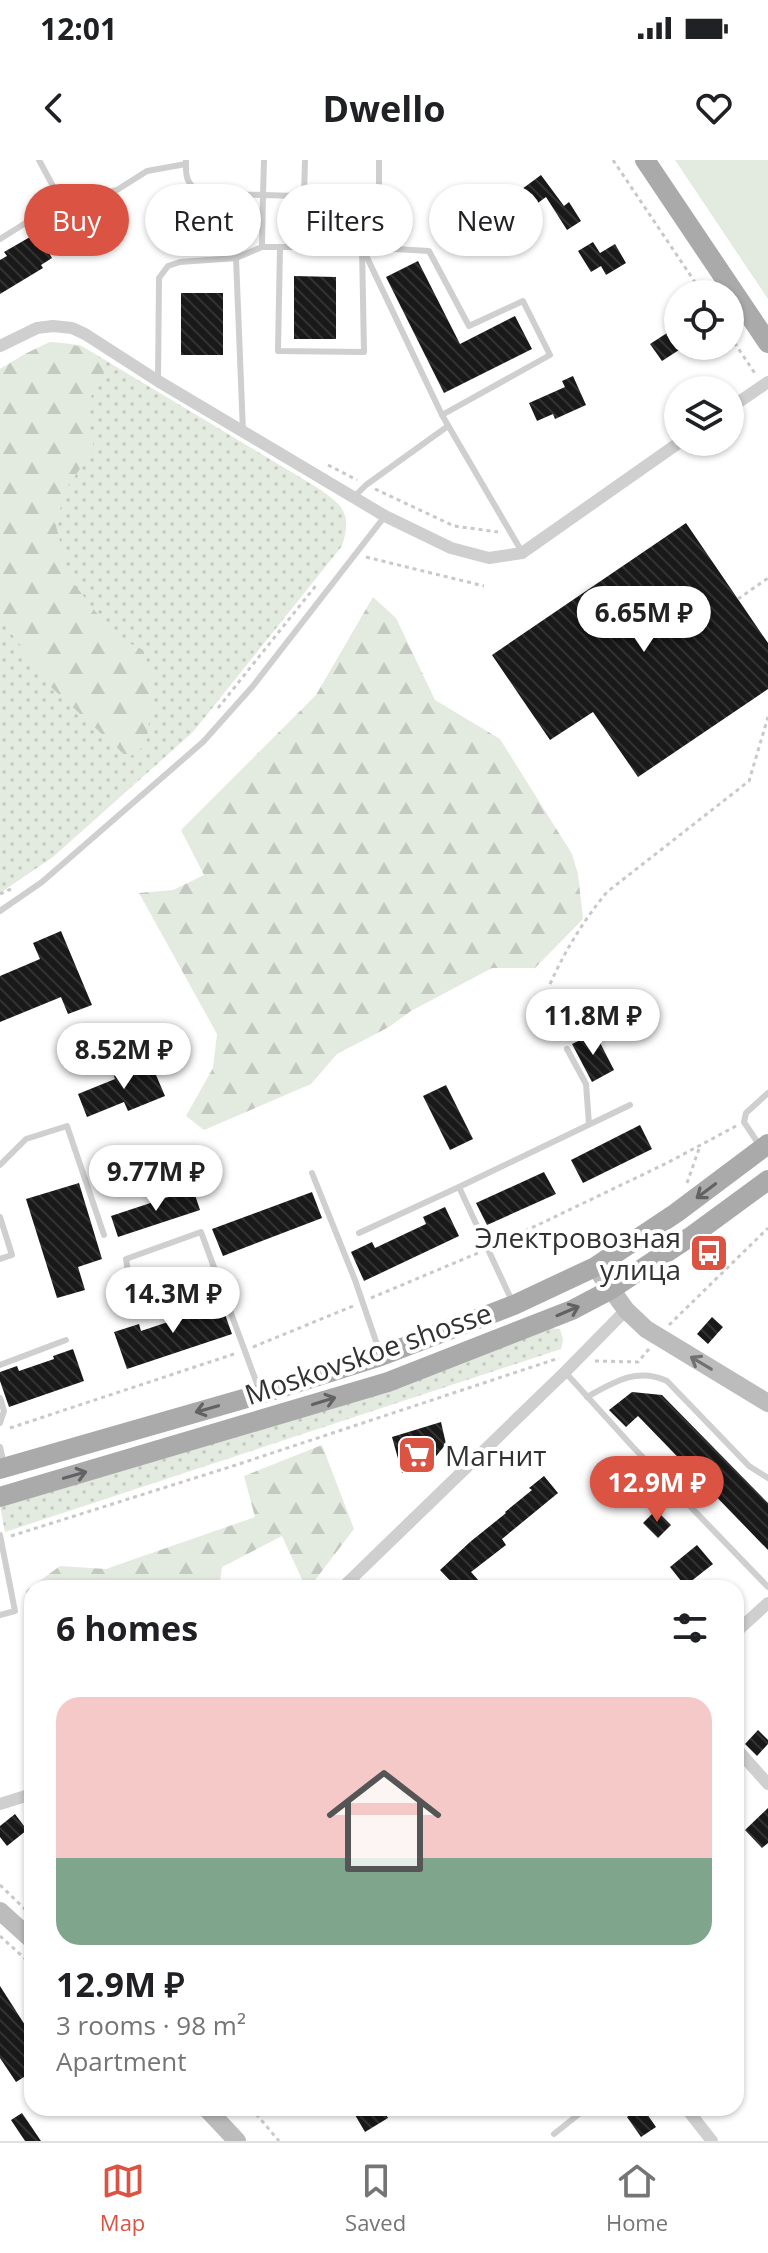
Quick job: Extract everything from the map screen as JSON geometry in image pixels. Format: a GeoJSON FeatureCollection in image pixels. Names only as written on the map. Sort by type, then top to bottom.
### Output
{"type":"FeatureCollection","features":[{"type":"Feature","properties":{"kind":"main road"},"geometry":{"type":"LineString","coordinates":[[645,160],[768,343]]}},
{"type":"Feature","properties":{"kind":"main road","name":"Moskovskoe shosse"},"geometry":{"type":"LineString","coordinates":[[3,1468],[381,1356],[514,1305],[595,1267],[676,1213],[765,1147]]}},
{"type":"Feature","properties":{"kind":"main road","name":"Moskovskoe shosse"},"geometry":{"type":"LineString","coordinates":[[0,1497],[388,1382],[572,1310],[610,1290],[693,1235],[768,1180]]}},
{"type":"Feature","properties":{"kind":"main road"},"geometry":{"type":"LineString","coordinates":[[595,1267],[626,1310],[646,1329],[768,1403]]}},
{"type":"Feature","properties":{"kind":"main road"},"geometry":{"type":"LineString","coordinates":[[0,1911],[24,1933]]}},
{"type":"Feature","properties":{"kind":"main road"},"geometry":{"type":"LineString","coordinates":[[213,2116],[236,2141]]}},
{"type":"Feature","properties":{"kind":"street"},"geometry":{"type":"LineString","coordinates":[[0,346],[37,328],[72,328],[385,516],[451,548],[489,558],[522,553],[664,454]]}},
{"type":"Feature","properties":{"kind":"street"},"geometry":{"type":"LineString","coordinates":[[744,395],[762,379]]}},
{"type":"Feature","properties":{"kind":"street"},"geometry":{"type":"LineString","coordinates":[[350,1580],[626,1310]]}},
{"type":"Feature","properties":{"kind":"street"},"geometry":{"type":"LineString","coordinates":[[744,1625],[768,1603]]}},
{"type":"Feature","properties":{"kind":"street"},"geometry":{"type":"LineString","coordinates":[[744,1757],[768,1784]]}},
{"type":"Feature","properties":{"kind":"street"},"geometry":{"type":"LineString","coordinates":[[0,1804],[24,1796]]}},
{"type":"Feature","properties":{"kind":"street"},"geometry":{"type":"LineString","coordinates":[[692,2116],[712,2141]]}},
{"type":"Feature","properties":{"kind":"lane"},"geometry":{"type":"LineString","coordinates":[[39,160],[52,184]]}},
{"type":"Feature","properties":{"kind":"lane"},"geometry":{"type":"LineString","coordinates":[[262,247],[264,160]]}},
{"type":"Feature","properties":{"kind":"lane"},"geometry":{"type":"LineString","coordinates":[[304,184],[305,160]]}},
{"type":"Feature","properties":{"kind":"lane"},"geometry":{"type":"LineString","coordinates":[[379,160],[379,184]]}},
{"type":"Feature","properties":{"kind":"lane"},"geometry":{"type":"LineString","coordinates":[[126,184],[147,171],[186,162],[186,174],[191,185],[200,192],[277,195]]}},
{"type":"Feature","properties":{"kind":"lane"},"geometry":{"type":"LineString","coordinates":[[0,239],[24,224]]}},
{"type":"Feature","properties":{"kind":"lane"},"geometry":{"type":"LineString","coordinates":[[158,381],[159,278],[168,266],[180,262],[236,258],[262,247],[277,247]]}},
{"type":"Feature","properties":{"kind":"lane"},"geometry":{"type":"LineString","coordinates":[[413,250],[429,251],[469,326],[523,301],[550,355],[442,415]]}},
{"type":"Feature","properties":{"kind":"lane"},"geometry":{"type":"LineString","coordinates":[[280,256],[278,351],[364,352],[362,256]]}},
{"type":"Feature","properties":{"kind":"lane"},"geometry":{"type":"LineString","coordinates":[[366,256],[442,415],[522,553]]}},
{"type":"Feature","properties":{"kind":"lane"},"geometry":{"type":"LineString","coordinates":[[236,258],[243,432]]}},
{"type":"Feature","properties":{"kind":"lane"},"geometry":{"type":"LineString","coordinates":[[354,497],[448,426]]}},
{"type":"Feature","properties":{"kind":"lane"},"geometry":{"type":"LineString","coordinates":[[0,911],[42,882],[203,742],[253,686],[385,516]]}},
{"type":"Feature","properties":{"kind":"lane"},"geometry":{"type":"LineString","coordinates":[[567,1049],[586,1084],[589,1124]]}},
{"type":"Feature","properties":{"kind":"lane"},"geometry":{"type":"LineString","coordinates":[[765,1147],[744,1122],[746,1113],[768,1093]]}},
{"type":"Feature","properties":{"kind":"lane"},"geometry":{"type":"LineString","coordinates":[[359,1233],[630,1105]]}},
{"type":"Feature","properties":{"kind":"lane"},"geometry":{"type":"LineString","coordinates":[[0,1165],[26,1139],[67,1126],[104,1235]]}},
{"type":"Feature","properties":{"kind":"lane"},"geometry":{"type":"LineString","coordinates":[[312,1173],[355,1280],[381,1356]]}},
{"type":"Feature","properties":{"kind":"lane"},"geometry":{"type":"LineString","coordinates":[[459,1187],[514,1305]]}},
{"type":"Feature","properties":{"kind":"lane"},"geometry":{"type":"LineString","coordinates":[[0,1217],[12,1255],[0,1259]]}},
{"type":"Feature","properties":{"kind":"lane"},"geometry":{"type":"LineString","coordinates":[[221,1285],[140,1314],[126,1259],[201,1232],[221,1285],[261,1394]]}},
{"type":"Feature","properties":{"kind":"lane"},"geometry":{"type":"LineString","coordinates":[[0,1365],[66,1340]]}},
{"type":"Feature","properties":{"kind":"lane"},"geometry":{"type":"LineString","coordinates":[[565,1372],[768,1587]]}},
{"type":"Feature","properties":{"kind":"lane"},"geometry":{"type":"LineString","coordinates":[[587,1397],[625,1377],[641,1375],[667,1381],[749,1466],[768,1478]]}},
{"type":"Feature","properties":{"kind":"lane"},"geometry":{"type":"LineString","coordinates":[[0,1398],[4,1411],[0,1423]]}},
{"type":"Feature","properties":{"kind":"lane"},"geometry":{"type":"LineString","coordinates":[[0,1447],[3,1468]]}},
{"type":"Feature","properties":{"kind":"lane"},"geometry":{"type":"LineString","coordinates":[[0,1537],[15,1611],[0,1615]]}},
{"type":"Feature","properties":{"kind":"lane"},"geometry":{"type":"LineString","coordinates":[[554,2134],[576,2116]]}},
{"type":"Feature","properties":{"kind":"path"},"geometry":{"type":"LineString","coordinates":[[613,160],[694,280]]}},
{"type":"Feature","properties":{"kind":"path"},"geometry":{"type":"LineString","coordinates":[[744,355],[762,379]]}},
{"type":"Feature","properties":{"kind":"path"},"geometry":{"type":"LineString","coordinates":[[738,599],[768,578]]}},
{"type":"Feature","properties":{"kind":"path"},"geometry":{"type":"LineString","coordinates":[[550,984],[564,954],[607,892],[749,781],[768,717]]}},
{"type":"Feature","properties":{"kind":"path"},"geometry":{"type":"LineString","coordinates":[[551,1006],[567,1049]]}},
{"type":"Feature","properties":{"kind":"path"},"geometry":{"type":"LineString","coordinates":[[0,1431],[245,1350],[361,1302],[488,1249],[667,1163],[744,1122]]}},
{"type":"Feature","properties":{"kind":"path"},"geometry":{"type":"LineString","coordinates":[[686,1186],[700,1146]]}},
{"type":"Feature","properties":{"kind":"path"},"geometry":{"type":"LineString","coordinates":[[0,1537],[236,1465],[558,1358],[638,1362],[681,1311],[768,1228]]}},
{"type":"Feature","properties":{"kind":"path"},"geometry":{"type":"LineString","coordinates":[[0,1885],[24,1908]]}},
{"type":"Feature","properties":{"kind":"path"},"geometry":{"type":"LineString","coordinates":[[0,1936],[24,1958]]}},
{"type":"Feature","properties":{"kind":"path"},"geometry":{"type":"LineString","coordinates":[[258,2116],[279,2141]]}},
{"type":"Feature","properties":{"kind":"green space"},"geometry":{"type":"Polygon","coordinates":[[[675,160],[768,160],[768,299],[675,160]]]}},
{"type":"Feature","properties":{"kind":"green space"},"geometry":{"type":"Polygon","coordinates":[[[50,342],[80,345],[318,488],[340,506],[346,526],[342,546],[193,732],[53,857],[0,893],[0,369],[50,342]]]}},
{"type":"Feature","properties":{"kind":"green space"},"geometry":{"type":"Polygon","coordinates":[[[50,342],[82,348],[107,367],[86,406],[94,449],[65,490],[56,526],[70,579],[114,635],[143,650],[154,682],[146,745],[128,758],[52,688],[0,618],[0,369],[50,342]]]}},
{"type":"Feature","properties":{"kind":"green space"},"geometry":{"type":"Polygon","coordinates":[[[373,597],[396,618],[435,700],[500,739],[572,854],[578,874],[583,919],[535,968],[492,968],[337,1054],[311,1084],[204,1130],[186,1116],[213,1068],[217,1034],[139,893],[173,890],[204,875],[181,830],[316,695],[373,597]]]}},
{"type":"Feature","properties":{"kind":"green space"},"geometry":{"type":"Polygon","coordinates":[[[549,1328],[560,1329],[563,1340],[561,1349],[5,1532],[0,1506],[549,1328]]]}},
{"type":"Feature","properties":{"kind":"green space"},"geometry":{"type":"Polygon","coordinates":[[[322,1445],[354,1529],[315,1580],[302,1580],[282,1536],[222,1567],[220,1580],[41,1580],[60,1566],[106,1569],[255,1517],[244,1476],[322,1445]]]}},
{"type":"Feature","properties":{"kind":"building"},"geometry":{"type":"Polygon","coordinates":[[[541,175],[564,206],[569,202],[581,221],[567,230],[546,197],[543,199],[543,184],[529,184],[541,175]]]}},
{"type":"Feature","properties":{"kind":"building"},"geometry":{"type":"Polygon","coordinates":[[[24,240],[24,256],[52,258],[41,265],[43,268],[0,294],[0,260],[7,256],[4,252],[24,240]]]}},
{"type":"Feature","properties":{"kind":"building"},"geometry":{"type":"Polygon","coordinates":[[[593,242],[600,253],[615,244],[626,263],[606,275],[601,266],[591,272],[578,251],[593,242]]]}},
{"type":"Feature","properties":{"kind":"building"},"geometry":{"type":"Polygon","coordinates":[[[418,261],[460,344],[515,316],[532,349],[444,393],[386,277],[418,261]]]}},
{"type":"Feature","properties":{"kind":"building"},"geometry":{"type":"Polygon","coordinates":[[[294,276],[336,277],[336,339],[294,339],[294,276]]]}},
{"type":"Feature","properties":{"kind":"building"},"geometry":{"type":"Polygon","coordinates":[[[181,293],[223,293],[223,355],[181,355],[181,293]]]}},
{"type":"Feature","properties":{"kind":"building"},"geometry":{"type":"Polygon","coordinates":[[[664,335],[664,360],[662,361],[650,344],[664,335]]]}},
{"type":"Feature","properties":{"kind":"building"},"geometry":{"type":"Polygon","coordinates":[[[573,376],[586,405],[555,419],[553,414],[537,421],[529,403],[565,387],[562,381],[573,376]]]}},
{"type":"Feature","properties":{"kind":"building"},"geometry":{"type":"Polygon","coordinates":[[[686,523],[768,643],[768,689],[638,777],[593,712],[550,740],[492,655],[686,523]]]}},
{"type":"Feature","properties":{"kind":"building"},"geometry":{"type":"Polygon","coordinates":[[[61,931],[92,1005],[68,1014],[61,997],[0,1022],[0,976],[40,959],[33,943],[61,931]]]}},
{"type":"Feature","properties":{"kind":"building"},"geometry":{"type":"Polygon","coordinates":[[[595,1033],[614,1070],[592,1082],[572,1044],[595,1033]]]}},
{"type":"Feature","properties":{"kind":"building"},"geometry":{"type":"Polygon","coordinates":[[[150,1061],[165,1096],[128,1111],[124,1102],[87,1117],[78,1094],[150,1061]]]}},
{"type":"Feature","properties":{"kind":"building"},"geometry":{"type":"Polygon","coordinates":[[[446,1085],[473,1139],[450,1150],[423,1096],[446,1085]]]}},
{"type":"Feature","properties":{"kind":"building"},"geometry":{"type":"Polygon","coordinates":[[[640,1125],[652,1149],[583,1183],[571,1160],[640,1125]]]}},
{"type":"Feature","properties":{"kind":"building"},"geometry":{"type":"Polygon","coordinates":[[[544,1172],[556,1194],[487,1225],[476,1203],[544,1172]]]}},
{"type":"Feature","properties":{"kind":"building"},"geometry":{"type":"Polygon","coordinates":[[[79,1183],[102,1259],[78,1267],[85,1290],[57,1298],[26,1199],[79,1183]]]}},
{"type":"Feature","properties":{"kind":"building"},"geometry":{"type":"Polygon","coordinates":[[[193,1189],[200,1210],[118,1237],[111,1216],[193,1189]]]}},
{"type":"Feature","properties":{"kind":"building"},"geometry":{"type":"Polygon","coordinates":[[[312,1192],[322,1218],[223,1256],[212,1229],[312,1192]]]}},
{"type":"Feature","properties":{"kind":"building"},"geometry":{"type":"Polygon","coordinates":[[[445,1207],[459,1236],[364,1281],[351,1252],[372,1242],[375,1248],[426,1224],[423,1217],[445,1207]]]}},
{"type":"Feature","properties":{"kind":"building"},"geometry":{"type":"Polygon","coordinates":[[[219,1298],[232,1334],[127,1369],[114,1332],[139,1324],[141,1331],[195,1313],[193,1307],[219,1298]]]}},
{"type":"Feature","properties":{"kind":"building"},"geometry":{"type":"Polygon","coordinates":[[[712,1317],[723,1327],[708,1344],[697,1334],[712,1317]]]}},
{"type":"Feature","properties":{"kind":"building"},"geometry":{"type":"Polygon","coordinates":[[[73,1349],[84,1381],[9,1407],[0,1372],[17,1366],[19,1371],[73,1349]]]}},
{"type":"Feature","properties":{"kind":"building"},"geometry":{"type":"Polygon","coordinates":[[[632,1392],[662,1395],[768,1503],[768,1550],[638,1416],[626,1427],[609,1410],[632,1392]]]}},
{"type":"Feature","properties":{"kind":"building","name":"Магнит"},"geometry":{"type":"Polygon","coordinates":[[[441,1422],[446,1444],[428,1466],[402,1473],[392,1437],[441,1422]]]}},
{"type":"Feature","properties":{"kind":"building"},"geometry":{"type":"Polygon","coordinates":[[[544,1476],[558,1493],[502,1539],[506,1545],[471,1572],[478,1580],[449,1580],[440,1570],[532,1490],[529,1488],[544,1476]]]}},
{"type":"Feature","properties":{"kind":"building"},"geometry":{"type":"Polygon","coordinates":[[[656,1510],[671,1525],[658,1538],[643,1523],[656,1510]]]}},
{"type":"Feature","properties":{"kind":"building"},"geometry":{"type":"Polygon","coordinates":[[[697,1545],[713,1564],[693,1580],[680,1580],[670,1567],[697,1545]]]}},
{"type":"Feature","properties":{"kind":"building"},"geometry":{"type":"Polygon","coordinates":[[[758,1730],[768,1744],[757,1756],[745,1744],[758,1730]]]}},
{"type":"Feature","properties":{"kind":"building"},"geometry":{"type":"Polygon","coordinates":[[[768,1808],[768,1843],[762,1848],[745,1830],[768,1808]]]}},
{"type":"Feature","properties":{"kind":"building"},"geometry":{"type":"Polygon","coordinates":[[[15,1814],[24,1826],[24,1832],[7,1846],[0,1837],[0,1826],[15,1814]]]}},
{"type":"Feature","properties":{"kind":"building"},"geometry":{"type":"Polygon","coordinates":[[[0,1986],[24,2024],[24,2077],[16,2082],[0,2058],[0,1986]]]}},
{"type":"Feature","properties":{"kind":"building"},"geometry":{"type":"Polygon","coordinates":[[[22,2113],[41,2141],[25,2141],[11,2120],[22,2113]]]}},
{"type":"Feature","properties":{"kind":"building"},"geometry":{"type":"Polygon","coordinates":[[[356,2116],[387,2116],[388,2118],[365,2132],[356,2116]]]}},
{"type":"Feature","properties":{"kind":"building"},"geometry":{"type":"Polygon","coordinates":[[[648,2116],[656,2127],[641,2137],[627,2117],[648,2116]]]}},
{"type":"Feature","properties":{"kind":"place","name":"Электровозная улица"},"geometry":{"type":"Point","coordinates":[709,1253]}},
{"type":"Feature","properties":{"kind":"place","name":"Магнит"},"geometry":{"type":"Point","coordinates":[417,1455]}}]}
